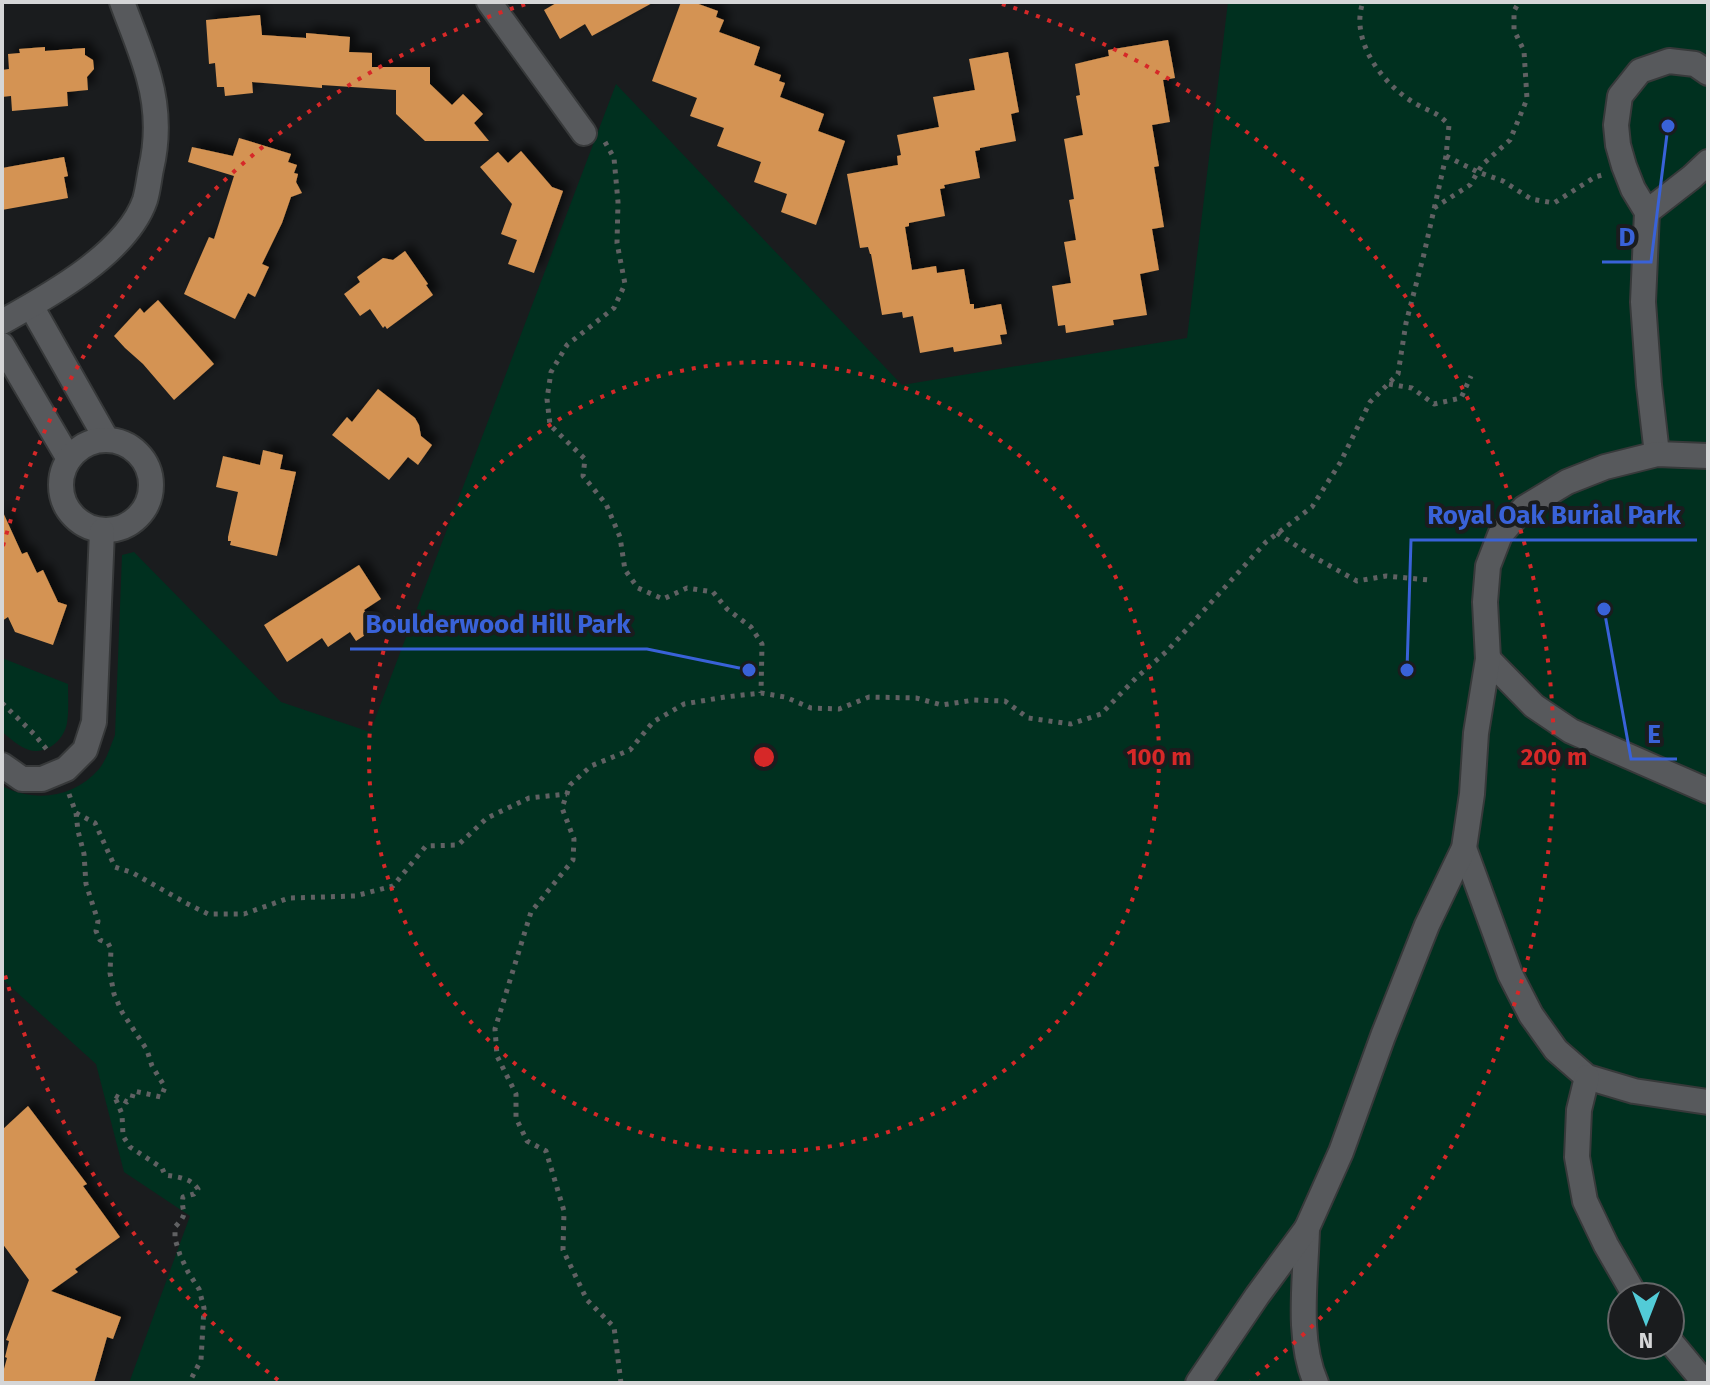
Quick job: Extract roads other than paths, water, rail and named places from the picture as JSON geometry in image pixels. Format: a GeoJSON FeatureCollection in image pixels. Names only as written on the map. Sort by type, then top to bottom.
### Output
{"type":"FeatureCollection","features":[{"type":"Feature","properties":{"kind":"street"},"geometry":{"type":"LineString","coordinates":[[2,322],[94,265],[128,230],[145,201],[155,151],[156,115],[149,78],[122,2]]}},
{"type":"Feature","properties":{"kind":"street"},"geometry":{"type":"LineString","coordinates":[[489,2],[584,133]]}},
{"type":"Feature","properties":{"kind":"street"},"geometry":{"type":"LineString","coordinates":[[1657,454],[1643,302],[1647,212],[1624,166],[1616,125],[1620,96],[1640,71],[1669,61],[1695,64],[1708,73]]}},
{"type":"Feature","properties":{"kind":"street"},"geometry":{"type":"LineString","coordinates":[[1647,212],[1708,162]]}},
{"type":"Feature","properties":{"kind":"street"},"geometry":{"type":"LineString","coordinates":[[31,306],[107,440]]}},
{"type":"Feature","properties":{"kind":"street"},"geometry":{"type":"LineString","coordinates":[[2,345],[69,459]]}},
{"type":"Feature","properties":{"kind":"street"},"geometry":{"type":"LineString","coordinates":[[107,440],[123,443],[136,451],[147,464],[152,479],[151,496],[144,511],[133,523],[119,530],[102,531],[87,527],[74,518],[64,505],[60,489],[62,473],[76,450],[85,444],[107,440]]}},
{"type":"Feature","properties":{"kind":"street"},"geometry":{"type":"LineString","coordinates":[[1198,1383],[1307,1228],[1341,1152],[1427,925],[1464,848],[1476,733],[1488,659],[1485,602],[1488,566],[1500,535],[1524,508],[1567,482],[1605,467],[1657,454],[1708,456]]}},
{"type":"Feature","properties":{"kind":"street"},"geometry":{"type":"LineString","coordinates":[[2,765],[22,779],[42,779],[66,769],[85,750],[94,722],[102,531]]}},
{"type":"Feature","properties":{"kind":"street"},"geometry":{"type":"LineString","coordinates":[[1488,659],[1534,706],[1571,731],[1708,791]]}},
{"type":"Feature","properties":{"kind":"street"},"geometry":{"type":"LineString","coordinates":[[1464,848],[1510,974],[1531,1015],[1556,1050],[1587,1077],[1634,1091],[1708,1102]]}},
{"type":"Feature","properties":{"kind":"street"},"geometry":{"type":"LineString","coordinates":[[1587,1077],[1579,1110],[1577,1157],[1585,1201],[1627,1281]]}},
{"type":"Feature","properties":{"kind":"street"},"geometry":{"type":"LineString","coordinates":[[1307,1228],[1304,1333],[1316,1383]]}},
{"type":"Feature","properties":{"kind":"street"},"geometry":{"type":"LineString","coordinates":[[1686,1360],[1705,1383]]}},
{"type":"Feature","properties":{"kind":"place","name":"D"},"geometry":{"type":"Point","coordinates":[1668,126]}},
{"type":"Feature","properties":{"kind":"place","name":"E"},"geometry":{"type":"Point","coordinates":[1604,609]}},
{"type":"Feature","properties":{"kind":"place","name":"Boulderwood Hill Park"},"geometry":{"type":"Point","coordinates":[749,670]}},
{"type":"Feature","properties":{"kind":"place","name":"Royal Oak Burial Park"},"geometry":{"type":"Point","coordinates":[1407,670]}}]}
